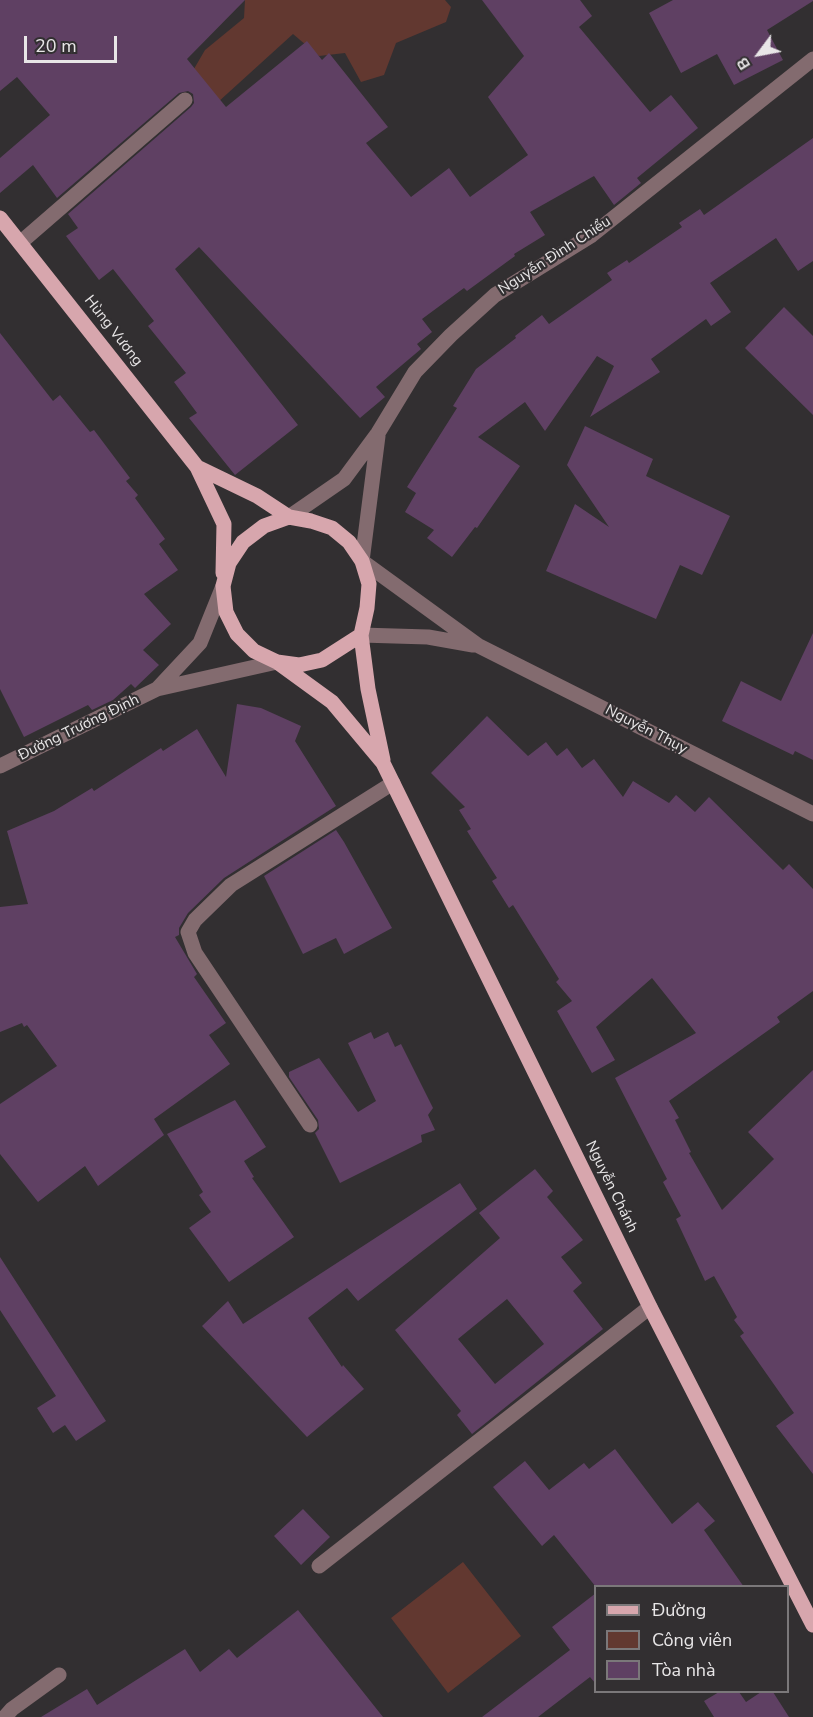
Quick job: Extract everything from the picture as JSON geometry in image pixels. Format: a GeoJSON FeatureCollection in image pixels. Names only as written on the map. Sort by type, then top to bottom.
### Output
{"type":"FeatureCollection","features":[{"type":"Feature","properties":{"kind":"main road","name":"Hùng Vương"},"geometry":{"type":"LineString","coordinates":[[0,218],[197,467]]}},
{"type":"Feature","properties":{"kind":"main road"},"geometry":{"type":"LineString","coordinates":[[197,467],[256,496],[289,517],[332,528],[350,542],[362,561],[369,584],[361,635],[368,689],[383,763]]}},
{"type":"Feature","properties":{"kind":"main road"},"geometry":{"type":"LineString","coordinates":[[197,467],[224,524],[223,586],[226,612],[237,634],[254,651],[277,662],[332,702],[383,763]]}},
{"type":"Feature","properties":{"kind":"main road"},"geometry":{"type":"LineString","coordinates":[[223,586],[229,563],[243,542],[264,526],[289,517]]}},
{"type":"Feature","properties":{"kind":"main road"},"geometry":{"type":"LineString","coordinates":[[277,662],[299,665],[322,660],[361,635]]}},
{"type":"Feature","properties":{"kind":"main road","name":"Nguyễn Chánh"},"geometry":{"type":"LineString","coordinates":[[383,763],[650,1307],[813,1625]]}},
{"type":"Feature","properties":{"kind":"street","name":"Nguyễn Đình Chiểu"},"geometry":{"type":"LineString","coordinates":[[289,517],[344,479],[378,433],[415,372],[495,295],[592,235],[813,59]]}},
{"type":"Feature","properties":{"kind":"street"},"geometry":{"type":"LineString","coordinates":[[20,243],[185,100]]}},
{"type":"Feature","properties":{"kind":"street"},"geometry":{"type":"LineString","coordinates":[[378,433],[362,561],[479,646]]}},
{"type":"Feature","properties":{"kind":"street","name":"Đường Trương Định"},"geometry":{"type":"LineString","coordinates":[[157,689],[200,643],[223,586]]}},
{"type":"Feature","properties":{"kind":"street"},"geometry":{"type":"LineString","coordinates":[[361,635],[428,637],[479,646]]}},
{"type":"Feature","properties":{"kind":"street","name":"Nguyễn Thụy"},"geometry":{"type":"LineString","coordinates":[[479,646],[813,814]]}},
{"type":"Feature","properties":{"kind":"street","name":"Đường Trương Định"},"geometry":{"type":"LineString","coordinates":[[0,766],[157,689],[277,662]]}},
{"type":"Feature","properties":{"kind":"street"},"geometry":{"type":"LineString","coordinates":[[310,1125],[195,953],[188,932],[195,920],[231,885],[393,783]]}},
{"type":"Feature","properties":{"kind":"street"},"geometry":{"type":"LineString","coordinates":[[319,1566],[650,1307]]}},
{"type":"Feature","properties":{"kind":"street"},"geometry":{"type":"LineString","coordinates":[[5,1717],[12,1709],[59,1676]]}},
{"type":"Feature","properties":{"kind":"green space"},"geometry":{"type":"Polygon","coordinates":[[[245,0],[445,0],[451,7],[446,22],[396,43],[384,75],[361,82],[345,53],[319,56],[293,34],[217,103],[191,74],[205,50],[244,18],[245,0]]]}},
{"type":"Feature","properties":{"kind":"green space"},"geometry":{"type":"Polygon","coordinates":[[[463,1562],[521,1636],[448,1693],[391,1618],[463,1562]]]}},
{"type":"Feature","properties":{"kind":"building"},"geometry":{"type":"Polygon","coordinates":[[[0,0],[245,0],[187,59],[226,107],[307,41],[322,60],[329,53],[388,127],[366,143],[411,197],[449,168],[470,197],[528,155],[488,97],[524,56],[482,0],[580,0],[592,16],[579,27],[650,112],[671,95],[698,128],[637,178],[641,183],[614,205],[594,176],[530,212],[545,235],[514,254],[515,256],[467,291],[464,288],[422,319],[432,332],[417,344],[421,349],[376,387],[385,397],[360,418],[199,247],[175,269],[298,425],[235,475],[189,418],[197,413],[174,382],[186,373],[148,326],[154,321],[113,269],[99,280],[66,236],[78,228],[68,214],[191,107],[194,103],[193,94],[188,91],[179,93],[57,198],[33,165],[0,193],[0,158],[50,115],[17,77],[0,91],[0,0]]]}},
{"type":"Feature","properties":{"kind":"building"},"geometry":{"type":"Polygon","coordinates":[[[673,0],[813,1],[767,30],[783,60],[734,85],[717,54],[681,73],[649,13],[673,0]]]}},
{"type":"Feature","properties":{"kind":"building"},"geometry":{"type":"Polygon","coordinates":[[[813,138],[813,261],[798,271],[776,238],[710,283],[731,312],[711,326],[706,319],[651,359],[660,372],[590,417],[614,366],[597,356],[545,431],[525,402],[478,437],[520,466],[477,528],[475,527],[452,557],[427,538],[434,530],[405,512],[416,493],[407,487],[457,408],[453,406],[476,369],[542,315],[549,324],[612,280],[607,273],[627,260],[629,263],[682,227],[679,223],[700,209],[704,215],[813,138]]]}},
{"type":"Feature","properties":{"kind":"building"},"geometry":{"type":"Polygon","coordinates":[[[784,307],[813,336],[813,415],[745,348],[784,307]]]}},
{"type":"Feature","properties":{"kind":"building"},"geometry":{"type":"Polygon","coordinates":[[[0,333],[53,401],[60,395],[90,432],[94,430],[130,478],[126,481],[138,495],[135,498],[165,539],[159,544],[178,570],[144,594],[171,624],[143,650],[159,665],[135,688],[131,684],[113,700],[92,710],[88,705],[24,737],[0,689],[0,333]]]}},
{"type":"Feature","properties":{"kind":"building"},"geometry":{"type":"Polygon","coordinates":[[[585,426],[653,459],[646,476],[730,516],[702,575],[680,565],[656,619],[546,571],[575,504],[609,527],[567,465],[585,426]]]}},
{"type":"Feature","properties":{"kind":"building"},"geometry":{"type":"Polygon","coordinates":[[[813,633],[813,760],[795,751],[793,755],[722,721],[741,681],[781,701],[813,633]]]}},
{"type":"Feature","properties":{"kind":"building"},"geometry":{"type":"Polygon","coordinates":[[[237,704],[261,708],[301,726],[295,741],[336,806],[224,878],[188,913],[179,928],[179,935],[175,937],[197,974],[194,977],[226,1023],[209,1035],[230,1064],[154,1119],[164,1135],[98,1186],[85,1166],[38,1202],[0,1154],[0,1104],[57,1066],[27,1025],[24,1027],[22,1023],[0,1032],[0,907],[28,904],[7,831],[54,811],[92,788],[94,791],[161,748],[163,751],[197,729],[226,777],[237,704]]]}},
{"type":"Feature","properties":{"kind":"building"},"geometry":{"type":"Polygon","coordinates":[[[487,716],[528,756],[546,742],[557,756],[567,748],[582,768],[594,759],[623,797],[633,781],[669,803],[676,795],[695,812],[709,797],[783,870],[789,864],[813,889],[813,991],[777,1017],[780,1022],[669,1101],[679,1118],[675,1120],[691,1152],[689,1153],[722,1210],[774,1159],[748,1132],[813,1070],[813,1474],[776,1426],[794,1413],[740,1336],[744,1333],[734,1320],[737,1317],[714,1276],[705,1281],[676,1219],[681,1216],[663,1182],[667,1179],[615,1078],[696,1033],[652,978],[596,1027],[615,1060],[592,1073],[557,1011],[572,1001],[556,982],[559,979],[513,905],[509,908],[492,881],[497,878],[467,831],[471,829],[459,810],[465,807],[431,773],[487,716]]]}},
{"type":"Feature","properties":{"kind":"building"},"geometry":{"type":"Polygon","coordinates":[[[336,830],[392,928],[344,954],[336,938],[303,954],[264,876],[336,830]]]}},
{"type":"Feature","properties":{"kind":"building"},"geometry":{"type":"Polygon","coordinates":[[[371,1032],[374,1039],[388,1032],[395,1047],[401,1044],[433,1108],[428,1115],[435,1130],[421,1135],[422,1142],[340,1183],[315,1133],[319,1129],[318,1120],[289,1077],[289,1072],[319,1058],[358,1112],[376,1101],[348,1043],[371,1032]]]}},
{"type":"Feature","properties":{"kind":"building"},"geometry":{"type":"Polygon","coordinates":[[[235,1100],[266,1147],[244,1161],[254,1177],[252,1178],[294,1237],[229,1282],[189,1228],[211,1212],[199,1195],[203,1192],[167,1134],[235,1100]]]}},
{"type":"Feature","properties":{"kind":"building"},"geometry":{"type":"Polygon","coordinates":[[[535,1169],[553,1191],[547,1197],[583,1240],[561,1257],[582,1283],[573,1291],[603,1329],[472,1434],[457,1415],[461,1411],[395,1330],[500,1238],[479,1213],[535,1169]],[[507,1299],[458,1339],[495,1384],[544,1344],[507,1299]]]}},
{"type":"Feature","properties":{"kind":"building"},"geometry":{"type":"Polygon","coordinates":[[[460,1183],[477,1209],[358,1301],[347,1288],[308,1318],[342,1367],[343,1365],[364,1389],[307,1437],[202,1326],[228,1301],[243,1324],[460,1183]]]}},
{"type":"Feature","properties":{"kind":"building"},"geometry":{"type":"Polygon","coordinates":[[[0,1257],[106,1421],[76,1441],[65,1425],[53,1433],[37,1408],[56,1396],[0,1310],[0,1257]]]}},
{"type":"Feature","properties":{"kind":"building"},"geometry":{"type":"Polygon","coordinates":[[[615,1449],[672,1524],[698,1502],[715,1521],[704,1530],[743,1585],[594,1585],[554,1535],[542,1546],[493,1487],[525,1461],[549,1490],[584,1463],[589,1469],[615,1449]]]}},
{"type":"Feature","properties":{"kind":"building"},"geometry":{"type":"Polygon","coordinates":[[[303,1509],[330,1537],[301,1565],[274,1536],[303,1509]]]}},
{"type":"Feature","properties":{"kind":"building"},"geometry":{"type":"Polygon","coordinates":[[[594,1595],[594,1682],[590,1677],[538,1717],[482,1717],[570,1650],[552,1627],[594,1595]]]}},
{"type":"Feature","properties":{"kind":"building"},"geometry":{"type":"Polygon","coordinates":[[[298,1610],[383,1717],[41,1717],[87,1689],[97,1705],[185,1649],[200,1672],[229,1649],[237,1658],[298,1610]]]}},
{"type":"Feature","properties":{"kind":"building"},"geometry":{"type":"Polygon","coordinates":[[[717,1693],[740,1693],[746,1702],[760,1693],[774,1693],[789,1717],[714,1717],[704,1701],[717,1693]]]}}]}
